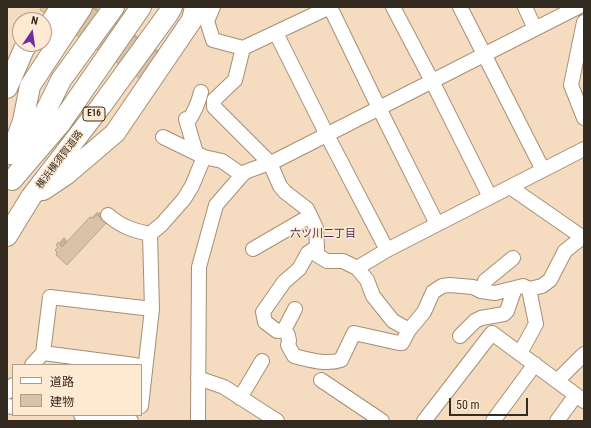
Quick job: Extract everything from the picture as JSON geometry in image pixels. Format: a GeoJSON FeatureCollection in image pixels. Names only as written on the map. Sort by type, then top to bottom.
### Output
{"type":"FeatureCollection","features":[{"type":"Feature","properties":{"kind":"highway"},"geometry":{"type":"LineString","coordinates":[[52,21],[61,7]]}},
{"type":"Feature","properties":{"kind":"highway"},"geometry":{"type":"LineString","coordinates":[[12,166],[20,91],[26,76],[72,7]]}},
{"type":"Feature","properties":{"kind":"highway"},"geometry":{"type":"LineString","coordinates":[[12,166],[30,86],[82,7]]}},
{"type":"Feature","properties":{"kind":"highway"},"geometry":{"type":"LineString","coordinates":[[23,121],[38,96],[40,86],[93,7]]}},
{"type":"Feature","properties":{"kind":"highway"},"geometry":{"type":"LineString","coordinates":[[12,166],[45,96],[72,50],[102,7]]}},
{"type":"Feature","properties":{"kind":"highway"},"geometry":{"type":"LineString","coordinates":[[12,166],[61,80],[114,7]]}},
{"type":"Feature","properties":{"kind":"highway"},"geometry":{"type":"LineString","coordinates":[[46,126],[67,90],[123,7]]}},
{"type":"Feature","properties":{"kind":"highway"},"geometry":{"type":"LineString","coordinates":[[12,166],[46,126],[132,7]]}},
{"type":"Feature","properties":{"kind":"highway"},"geometry":{"type":"LineString","coordinates":[[12,166],[60,124],[141,7]]}},
{"type":"Feature","properties":{"kind":"highway"},"geometry":{"type":"LineString","coordinates":[[46,174],[56,149],[151,7]]}},
{"type":"Feature","properties":{"kind":"highway"},"geometry":{"type":"LineString","coordinates":[[46,174],[160,7]]}},
{"type":"Feature","properties":{"kind":"highway","name":"横浜横須賀道路"},"geometry":{"type":"LineString","coordinates":[[7,236],[46,174],[126,72],[172,7]]}},
{"type":"Feature","properties":{"kind":"highway"},"geometry":{"type":"LineString","coordinates":[[78,148],[141,65],[178,7]]}},
{"type":"Feature","properties":{"kind":"highway"},"geometry":{"type":"LineString","coordinates":[[46,174],[103,128],[148,70],[187,7]]}},
{"type":"Feature","properties":{"kind":"highway"},"geometry":{"type":"LineString","coordinates":[[32,197],[67,174],[115,133],[192,20],[195,7]]}},
{"type":"Feature","properties":{"kind":"highway"},"geometry":{"type":"LineString","coordinates":[[10,81],[23,52]]}},
{"type":"Feature","properties":{"kind":"highway"},"geometry":{"type":"LineString","coordinates":[[10,81],[31,52]]}},
{"type":"Feature","properties":{"kind":"street"},"geometry":{"type":"LineString","coordinates":[[213,7],[207,21],[213,40],[244,48],[330,7],[437,224]]}},
{"type":"Feature","properties":{"kind":"street"},"geometry":{"type":"LineString","coordinates":[[393,7],[490,197]]}},
{"type":"Feature","properties":{"kind":"street"},"geometry":{"type":"LineString","coordinates":[[460,7],[543,170]]}},
{"type":"Feature","properties":{"kind":"street"},"geometry":{"type":"LineString","coordinates":[[524,7],[535,29]]}},
{"type":"Feature","properties":{"kind":"street"},"geometry":{"type":"LineString","coordinates":[[198,421],[199,267],[216,205],[242,175],[245,172],[270,163],[327,135],[578,7]]}},
{"type":"Feature","properties":{"kind":"street"},"geometry":{"type":"LineString","coordinates":[[584,22],[571,85],[584,118]]}},
{"type":"Feature","properties":{"kind":"street"},"geometry":{"type":"LineString","coordinates":[[276,33],[386,250]]}},
{"type":"Feature","properties":{"kind":"street"},"geometry":{"type":"LineString","coordinates":[[244,48],[235,80],[214,100],[214,107],[270,163],[280,186],[285,192],[307,209],[316,228],[317,255],[327,261],[343,261],[357,268],[367,280],[373,296],[393,321],[408,330]]}},
{"type":"Feature","properties":{"kind":"street"},"geometry":{"type":"LineString","coordinates":[[108,215],[118,223],[145,233],[162,224],[184,199],[192,186],[200,155],[187,121],[194,113],[199,103],[201,92]]}},
{"type":"Feature","properties":{"kind":"street"},"geometry":{"type":"LineString","coordinates":[[164,136],[200,155],[222,161],[242,175]]}},
{"type":"Feature","properties":{"kind":"street"},"geometry":{"type":"LineString","coordinates":[[357,268],[386,250],[584,149]]}},
{"type":"Feature","properties":{"kind":"street"},"geometry":{"type":"LineString","coordinates":[[317,247],[308,253],[299,269],[284,282],[263,312],[265,322],[287,339],[294,356],[311,360],[335,362],[341,360],[354,333],[402,343],[408,330],[424,312],[434,292],[442,286],[450,284],[473,287],[482,291],[494,293],[542,286],[550,280],[565,251],[583,236],[510,187]]}},
{"type":"Feature","properties":{"kind":"street"},"geometry":{"type":"LineString","coordinates":[[254,249],[310,216]]}},
{"type":"Feature","properties":{"kind":"street"},"geometry":{"type":"LineString","coordinates":[[140,364],[152,309],[145,233]]}},
{"type":"Feature","properties":{"kind":"street"},"geometry":{"type":"LineString","coordinates":[[482,291],[486,281],[512,258]]}},
{"type":"Feature","properties":{"kind":"street"},"geometry":{"type":"LineString","coordinates":[[460,336],[475,321],[481,318],[504,314],[522,288]]}},
{"type":"Feature","properties":{"kind":"street"},"geometry":{"type":"LineString","coordinates":[[520,353],[536,324],[522,288]]}},
{"type":"Feature","properties":{"kind":"street"},"geometry":{"type":"LineString","coordinates":[[33,364],[43,353],[50,297],[152,309]]}},
{"type":"Feature","properties":{"kind":"street"},"geometry":{"type":"LineString","coordinates":[[287,339],[295,309]]}},
{"type":"Feature","properties":{"kind":"street"},"geometry":{"type":"LineString","coordinates":[[424,421],[492,332],[580,398],[557,421]]}},
{"type":"Feature","properties":{"kind":"street"},"geometry":{"type":"LineString","coordinates":[[43,353],[125,364]]}},
{"type":"Feature","properties":{"kind":"street"},"geometry":{"type":"LineString","coordinates":[[557,381],[584,354]]}},
{"type":"Feature","properties":{"kind":"street"},"geometry":{"type":"LineString","coordinates":[[240,398],[262,361]]}},
{"type":"Feature","properties":{"kind":"street"},"geometry":{"type":"LineString","coordinates":[[493,421],[535,364]]}},
{"type":"Feature","properties":{"kind":"street"},"geometry":{"type":"LineString","coordinates":[[198,378],[224,387],[277,421]]}},
{"type":"Feature","properties":{"kind":"street"},"geometry":{"type":"LineString","coordinates":[[321,380],[382,421]]}},
{"type":"Feature","properties":{"kind":"street"},"geometry":{"type":"LineString","coordinates":[[89,416],[131,421]]}},
{"type":"Feature","properties":{"kind":"building"},"geometry":{"type":"Polygon","coordinates":[[[42,7],[91,7],[168,60],[151,86],[52,18],[52,12],[43,12],[40,10],[42,7]]]}},
{"type":"Feature","properties":{"kind":"building"},"geometry":{"type":"Polygon","coordinates":[[[97,215],[106,223],[67,265],[56,255],[57,252],[55,250],[58,247],[56,245],[58,242],[62,247],[90,217],[93,218],[97,215]]]}},
{"type":"Feature","properties":{"kind":"district","name":"六ツ川二丁目"},"geometry":{"type":"Point","coordinates":[323,234]}}]}
